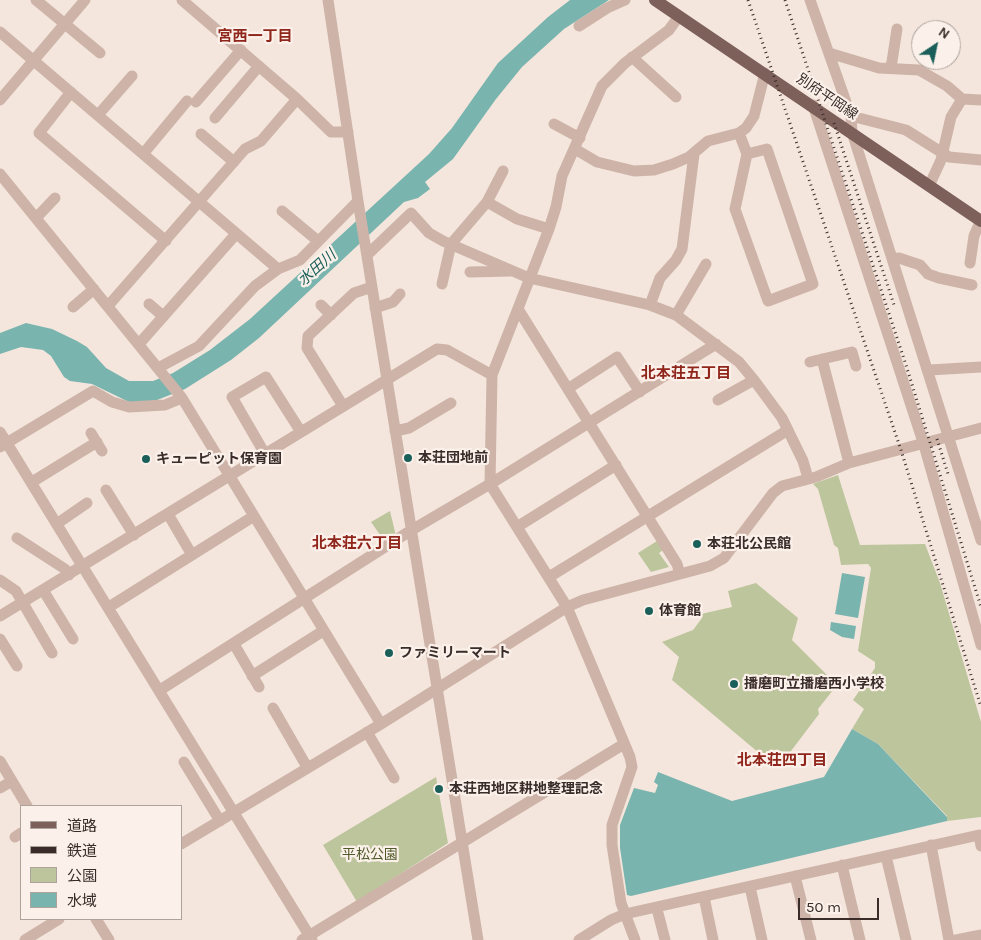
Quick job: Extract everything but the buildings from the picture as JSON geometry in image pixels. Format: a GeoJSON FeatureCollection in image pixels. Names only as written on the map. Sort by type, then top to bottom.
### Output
{"type":"FeatureCollection","features":[{"type":"Feature","properties":{"kind":"main road","name":"別府平岡線"},"geometry":{"type":"LineString","coordinates":[[655,0],[981,220]]}},
{"type":"Feature","properties":{"kind":"street"},"geometry":{"type":"LineString","coordinates":[[36,0],[100,53]]}},
{"type":"Feature","properties":{"kind":"street"},"geometry":{"type":"LineString","coordinates":[[0,100],[85,0]]}},
{"type":"Feature","properties":{"kind":"street"},"geometry":{"type":"LineString","coordinates":[[182,0],[297,98],[331,132],[348,132]]}},
{"type":"Feature","properties":{"kind":"street"},"geometry":{"type":"LineString","coordinates":[[328,0],[410,531],[478,940]]}},
{"type":"Feature","properties":{"kind":"street"},"geometry":{"type":"LineString","coordinates":[[579,26],[607,8],[625,0]]}},
{"type":"Feature","properties":{"kind":"street"},"geometry":{"type":"LineString","coordinates":[[810,0],[851,116],[852,132],[981,538]]}},
{"type":"Feature","properties":{"kind":"street"},"geometry":{"type":"LineString","coordinates":[[634,940],[625,914],[614,870],[612,845],[612,825],[632,767],[567,607],[490,484],[492,375],[549,228],[556,207],[562,176],[602,86],[632,57],[669,30],[679,16]]}},
{"type":"Feature","properties":{"kind":"street"},"geometry":{"type":"LineString","coordinates":[[891,68],[897,29]]}},
{"type":"Feature","properties":{"kind":"street"},"geometry":{"type":"LineString","coordinates":[[0,32],[278,269]]}},
{"type":"Feature","properties":{"kind":"street"},"geometry":{"type":"LineString","coordinates":[[143,154],[240,50]]}},
{"type":"Feature","properties":{"kind":"street"},"geometry":{"type":"LineString","coordinates":[[829,53],[868,65],[918,70],[947,86],[962,99],[981,100]]}},
{"type":"Feature","properties":{"kind":"street"},"geometry":{"type":"LineString","coordinates":[[632,57],[676,97]]}},
{"type":"Feature","properties":{"kind":"street"},"geometry":{"type":"LineString","coordinates":[[215,118],[259,66]]}},
{"type":"Feature","properties":{"kind":"street"},"geometry":{"type":"LineString","coordinates":[[575,149],[597,162],[634,171],[654,170],[673,164],[694,154],[708,141],[739,133],[746,128],[754,116],[765,73]]}},
{"type":"Feature","properties":{"kind":"street"},"geometry":{"type":"LineString","coordinates":[[98,116],[132,76]]}},
{"type":"Feature","properties":{"kind":"street"},"geometry":{"type":"LineString","coordinates":[[71,92],[39,133],[166,241]]}},
{"type":"Feature","properties":{"kind":"street"},"geometry":{"type":"LineString","coordinates":[[108,306],[245,149],[261,141],[297,98]]}},
{"type":"Feature","properties":{"kind":"street"},"geometry":{"type":"LineString","coordinates":[[929,186],[943,152],[950,117],[962,99]]}},
{"type":"Feature","properties":{"kind":"street"},"geometry":{"type":"LineString","coordinates":[[813,105],[924,445],[981,645]]}},
{"type":"Feature","properties":{"kind":"street"},"geometry":{"type":"LineString","coordinates":[[851,116],[906,130],[949,157],[981,160]]}},
{"type":"Feature","properties":{"kind":"street"},"geometry":{"type":"LineString","coordinates":[[554,124],[580,138]]}},
{"type":"Feature","properties":{"kind":"street"},"geometry":{"type":"LineString","coordinates":[[739,133],[747,154],[735,209],[768,300],[813,284],[767,149],[747,154]]}},
{"type":"Feature","properties":{"kind":"street"},"geometry":{"type":"LineString","coordinates":[[201,134],[234,162]]}},
{"type":"Feature","properties":{"kind":"street"},"geometry":{"type":"LineString","coordinates":[[650,305],[660,278],[676,260],[682,249],[694,154]]}},
{"type":"Feature","properties":{"kind":"street"},"geometry":{"type":"LineString","coordinates":[[442,284],[450,244],[487,202],[503,171]]}},
{"type":"Feature","properties":{"kind":"street"},"geometry":{"type":"LineString","coordinates":[[0,174],[182,398],[381,724]]}},
{"type":"Feature","properties":{"kind":"street"},"geometry":{"type":"LineString","coordinates":[[36,218],[55,198]]}},
{"type":"Feature","properties":{"kind":"street"},"geometry":{"type":"LineString","coordinates":[[158,368],[199,346],[255,286],[278,269],[300,260],[358,201]]}},
{"type":"Feature","properties":{"kind":"street"},"geometry":{"type":"LineString","coordinates":[[487,202],[517,219],[549,228]]}},
{"type":"Feature","properties":{"kind":"street"},"geometry":{"type":"LineString","coordinates":[[282,211],[318,241]]}},
{"type":"Feature","properties":{"kind":"street"},"geometry":{"type":"LineString","coordinates":[[367,255],[410,213],[429,233],[450,244],[530,278],[650,305],[676,315],[739,362],[754,380],[782,418],[803,460],[808,478]]}},
{"type":"Feature","properties":{"kind":"street"},"geometry":{"type":"LineString","coordinates":[[970,263],[974,236],[981,220]]}},
{"type":"Feature","properties":{"kind":"street"},"geometry":{"type":"LineString","coordinates":[[138,344],[236,234]]}},
{"type":"Feature","properties":{"kind":"street"},"geometry":{"type":"LineString","coordinates":[[892,259],[899,258],[920,265],[928,274],[964,287]]}},
{"type":"Feature","properties":{"kind":"street"},"geometry":{"type":"LineString","coordinates":[[676,315],[706,264]]}},
{"type":"Feature","properties":{"kind":"street"},"geometry":{"type":"LineString","coordinates":[[470,272],[512,271]]}},
{"type":"Feature","properties":{"kind":"street"},"geometry":{"type":"LineString","coordinates":[[343,406],[307,348],[308,336],[354,293],[372,286]]}},
{"type":"Feature","properties":{"kind":"street"},"geometry":{"type":"LineString","coordinates":[[73,307],[94,289]]}},
{"type":"Feature","properties":{"kind":"street"},"geometry":{"type":"LineString","coordinates":[[375,308],[393,302],[400,294]]}},
{"type":"Feature","properties":{"kind":"street"},"geometry":{"type":"LineString","coordinates":[[149,304],[163,316]]}},
{"type":"Feature","properties":{"kind":"street"},"geometry":{"type":"LineString","coordinates":[[321,305],[331,315]]}},
{"type":"Feature","properties":{"kind":"street"},"geometry":{"type":"LineString","coordinates":[[518,309],[648,516],[680,574]]}},
{"type":"Feature","properties":{"kind":"street"},"geometry":{"type":"LineString","coordinates":[[160,690],[410,531],[590,423],[716,344]]}},
{"type":"Feature","properties":{"kind":"street"},"geometry":{"type":"LineString","coordinates":[[0,616],[387,379],[442,348],[492,375]]}},
{"type":"Feature","properties":{"kind":"street"},"geometry":{"type":"LineString","coordinates":[[849,463],[816,361],[852,352],[856,366]]}},
{"type":"Feature","properties":{"kind":"street"},"geometry":{"type":"LineString","coordinates":[[569,388],[617,357],[640,392]]}},
{"type":"Feature","properties":{"kind":"street"},"geometry":{"type":"LineString","coordinates":[[929,370],[981,368]]}},
{"type":"Feature","properties":{"kind":"street"},"geometry":{"type":"LineString","coordinates":[[265,454],[232,397],[266,377],[301,432]]}},
{"type":"Feature","properties":{"kind":"street"},"geometry":{"type":"LineString","coordinates":[[718,400],[754,380]]}},
{"type":"Feature","properties":{"kind":"street"},"geometry":{"type":"LineString","coordinates":[[4,445],[93,391],[112,402],[129,407],[165,405],[182,398]]}},
{"type":"Feature","properties":{"kind":"street"},"geometry":{"type":"LineString","coordinates":[[395,431],[409,428],[451,403]]}},
{"type":"Feature","properties":{"kind":"street"},"geometry":{"type":"LineString","coordinates":[[182,843],[381,724],[567,607],[582,600],[710,566],[724,558],[773,493],[782,486],[827,473],[849,463],[924,445],[981,428]]}},
{"type":"Feature","properties":{"kind":"street"},"geometry":{"type":"LineString","coordinates":[[549,578],[788,430]]}},
{"type":"Feature","properties":{"kind":"street"},"geometry":{"type":"LineString","coordinates":[[0,432],[4,445],[32,482],[58,523],[234,812],[308,938],[462,841],[624,744]]}},
{"type":"Feature","properties":{"kind":"street"},"geometry":{"type":"LineString","coordinates":[[32,482],[96,442]]}},
{"type":"Feature","properties":{"kind":"street"},"geometry":{"type":"LineString","coordinates":[[517,527],[616,465]]}},
{"type":"Feature","properties":{"kind":"street"},"geometry":{"type":"LineString","coordinates":[[106,490],[134,535]]}},
{"type":"Feature","properties":{"kind":"street"},"geometry":{"type":"LineString","coordinates":[[58,523],[87,503]]}},
{"type":"Feature","properties":{"kind":"street"},"geometry":{"type":"LineString","coordinates":[[168,514],[192,555]]}},
{"type":"Feature","properties":{"kind":"street"},"geometry":{"type":"LineString","coordinates":[[109,607],[254,516]]}},
{"type":"Feature","properties":{"kind":"street"},"geometry":{"type":"LineString","coordinates":[[17,538],[65,569],[69,575]]}},
{"type":"Feature","properties":{"kind":"street"},"geometry":{"type":"LineString","coordinates":[[0,580],[16,591],[52,652]]}},
{"type":"Feature","properties":{"kind":"street"},"geometry":{"type":"LineString","coordinates":[[43,590],[73,639]]}},
{"type":"Feature","properties":{"kind":"street"},"geometry":{"type":"LineString","coordinates":[[252,676],[323,631]]}},
{"type":"Feature","properties":{"kind":"street"},"geometry":{"type":"LineString","coordinates":[[0,639],[17,666]]}},
{"type":"Feature","properties":{"kind":"street"},"geometry":{"type":"LineString","coordinates":[[234,644],[259,687]]}},
{"type":"Feature","properties":{"kind":"street"},"geometry":{"type":"LineString","coordinates":[[273,708],[307,767]]}},
{"type":"Feature","properties":{"kind":"street"},"geometry":{"type":"LineString","coordinates":[[367,732],[394,778]]}},
{"type":"Feature","properties":{"kind":"street"},"geometry":{"type":"LineString","coordinates":[[0,761],[26,805]]}},
{"type":"Feature","properties":{"kind":"street"},"geometry":{"type":"LineString","coordinates":[[184,762],[220,821]]}},
{"type":"Feature","properties":{"kind":"street"},"geometry":{"type":"LineString","coordinates":[[0,788],[12,781]]}},
{"type":"Feature","properties":{"kind":"street"},"geometry":{"type":"LineString","coordinates":[[579,940],[611,920],[625,914],[657,909],[931,845],[979,836],[981,846]]}},
{"type":"Feature","properties":{"kind":"street"},"geometry":{"type":"LineString","coordinates":[[931,845],[950,940]]}},
{"type":"Feature","properties":{"kind":"street"},"geometry":{"type":"LineString","coordinates":[[886,856],[906,940]]}},
{"type":"Feature","properties":{"kind":"street"},"geometry":{"type":"LineString","coordinates":[[842,865],[860,940]]}},
{"type":"Feature","properties":{"kind":"street"},"geometry":{"type":"LineString","coordinates":[[795,876],[810,940]]}},
{"type":"Feature","properties":{"kind":"street"},"geometry":{"type":"LineString","coordinates":[[750,887],[762,940]]}},
{"type":"Feature","properties":{"kind":"street"},"geometry":{"type":"LineString","coordinates":[[704,897],[713,940]]}},
{"type":"Feature","properties":{"kind":"street"},"geometry":{"type":"LineString","coordinates":[[657,909],[665,940]]}},
{"type":"Feature","properties":{"kind":"street"},"geometry":{"type":"LineString","coordinates":[[25,940],[57,920]]}},
{"type":"Feature","properties":{"kind":"street"},"geometry":{"type":"LineString","coordinates":[[97,920],[109,940]]}},
{"type":"Feature","properties":{"kind":"street"},"geometry":{"type":"LineString","coordinates":[[956,940],[981,934]]}},
{"type":"Feature","properties":{"kind":"green space"},"geometry":{"type":"Polygon","coordinates":[[[838,475],[860,545],[925,544],[940,583],[981,722],[981,817],[947,821],[947,816],[878,744],[852,729],[864,709],[853,700],[875,668],[875,662],[858,651],[871,568],[868,564],[841,565],[838,548],[834,545],[818,489],[813,484],[838,475]]]}},
{"type":"Feature","properties":{"kind":"green space"},"geometry":{"type":"Polygon","coordinates":[[[390,511],[396,536],[385,542],[371,522],[390,511]]]}},
{"type":"Feature","properties":{"kind":"green space"},"geometry":{"type":"Polygon","coordinates":[[[657,541],[663,550],[659,553],[669,567],[651,572],[638,553],[657,541]]]}},
{"type":"Feature","properties":{"kind":"green space"},"geometry":{"type":"Polygon","coordinates":[[[756,583],[798,618],[792,640],[837,685],[818,709],[819,714],[788,755],[765,758],[672,680],[679,657],[662,642],[693,630],[702,618],[701,614],[732,607],[728,591],[756,583]]]}},
{"type":"Feature","properties":{"kind":"green space","name":"平松公園"},"geometry":{"type":"Polygon","coordinates":[[[436,777],[448,843],[357,902],[323,845],[436,777]]]}},
{"type":"Feature","properties":{"kind":"water","name":"水田川"},"geometry":{"type":"Polygon","coordinates":[[[570,0],[609,0],[564,29],[522,67],[496,99],[453,159],[425,182],[430,189],[418,198],[404,202],[259,338],[231,360],[185,389],[152,402],[129,402],[92,384],[70,381],[64,377],[51,356],[43,350],[21,347],[0,354],[0,333],[26,323],[52,329],[77,341],[87,347],[106,368],[129,381],[153,381],[173,373],[210,350],[250,319],[429,154],[452,128],[498,63],[548,17],[570,0]]]}},
{"type":"Feature","properties":{"kind":"water"},"geometry":{"type":"Polygon","coordinates":[[[842,573],[865,577],[858,618],[835,614],[842,573]]]}},
{"type":"Feature","properties":{"kind":"water"},"geometry":{"type":"Polygon","coordinates":[[[831,622],[856,626],[854,639],[842,637],[830,630],[831,622]]]}},
{"type":"Feature","properties":{"kind":"water"},"geometry":{"type":"Polygon","coordinates":[[[852,729],[878,744],[947,817],[947,821],[631,896],[627,895],[620,848],[620,825],[634,788],[655,793],[658,785],[654,782],[658,772],[732,801],[824,777],[852,729]]]}},
{"type":"Feature","properties":{"kind":"railway"},"geometry":{"type":"LineString","coordinates":[[748,0],[901,450],[981,707]]}},
{"type":"Feature","properties":{"kind":"railway"},"geometry":{"type":"LineString","coordinates":[[785,0],[905,362],[981,607]]}},
{"type":"Feature","properties":{"kind":"railway"},"geometry":{"type":"LineString","coordinates":[[834,123],[895,308]]}},
{"type":"Feature","properties":{"kind":"railway"},"geometry":{"type":"LineString","coordinates":[[937,439],[949,477]]}},
{"type":"Feature","properties":{"kind":"place","name":"本荘団地前"},"geometry":{"type":"Point","coordinates":[408,458]}},
{"type":"Feature","properties":{"kind":"place","name":"キューピット保育園"},"geometry":{"type":"Point","coordinates":[146,459]}},
{"type":"Feature","properties":{"kind":"place","name":"本荘北公民館"},"geometry":{"type":"Point","coordinates":[697,544]}},
{"type":"Feature","properties":{"kind":"place","name":"体育館"},"geometry":{"type":"Point","coordinates":[649,611]}},
{"type":"Feature","properties":{"kind":"place","name":"ファミリーマート"},"geometry":{"type":"Point","coordinates":[389,653]}},
{"type":"Feature","properties":{"kind":"place","name":"播磨町立播磨西小学校"},"geometry":{"type":"Point","coordinates":[734,684]}},
{"type":"Feature","properties":{"kind":"place","name":"本荘西地区耕地整理記念"},"geometry":{"type":"Point","coordinates":[439,789]}},
{"type":"Feature","properties":{"kind":"district","name":"宮西一丁目"},"geometry":{"type":"Point","coordinates":[255,37]}},
{"type":"Feature","properties":{"kind":"district","name":"北本荘五丁目"},"geometry":{"type":"Point","coordinates":[686,374]}},
{"type":"Feature","properties":{"kind":"district","name":"北本荘六丁目"},"geometry":{"type":"Point","coordinates":[357,544]}},
{"type":"Feature","properties":{"kind":"district","name":"北本荘四丁目"},"geometry":{"type":"Point","coordinates":[782,761]}}]}
